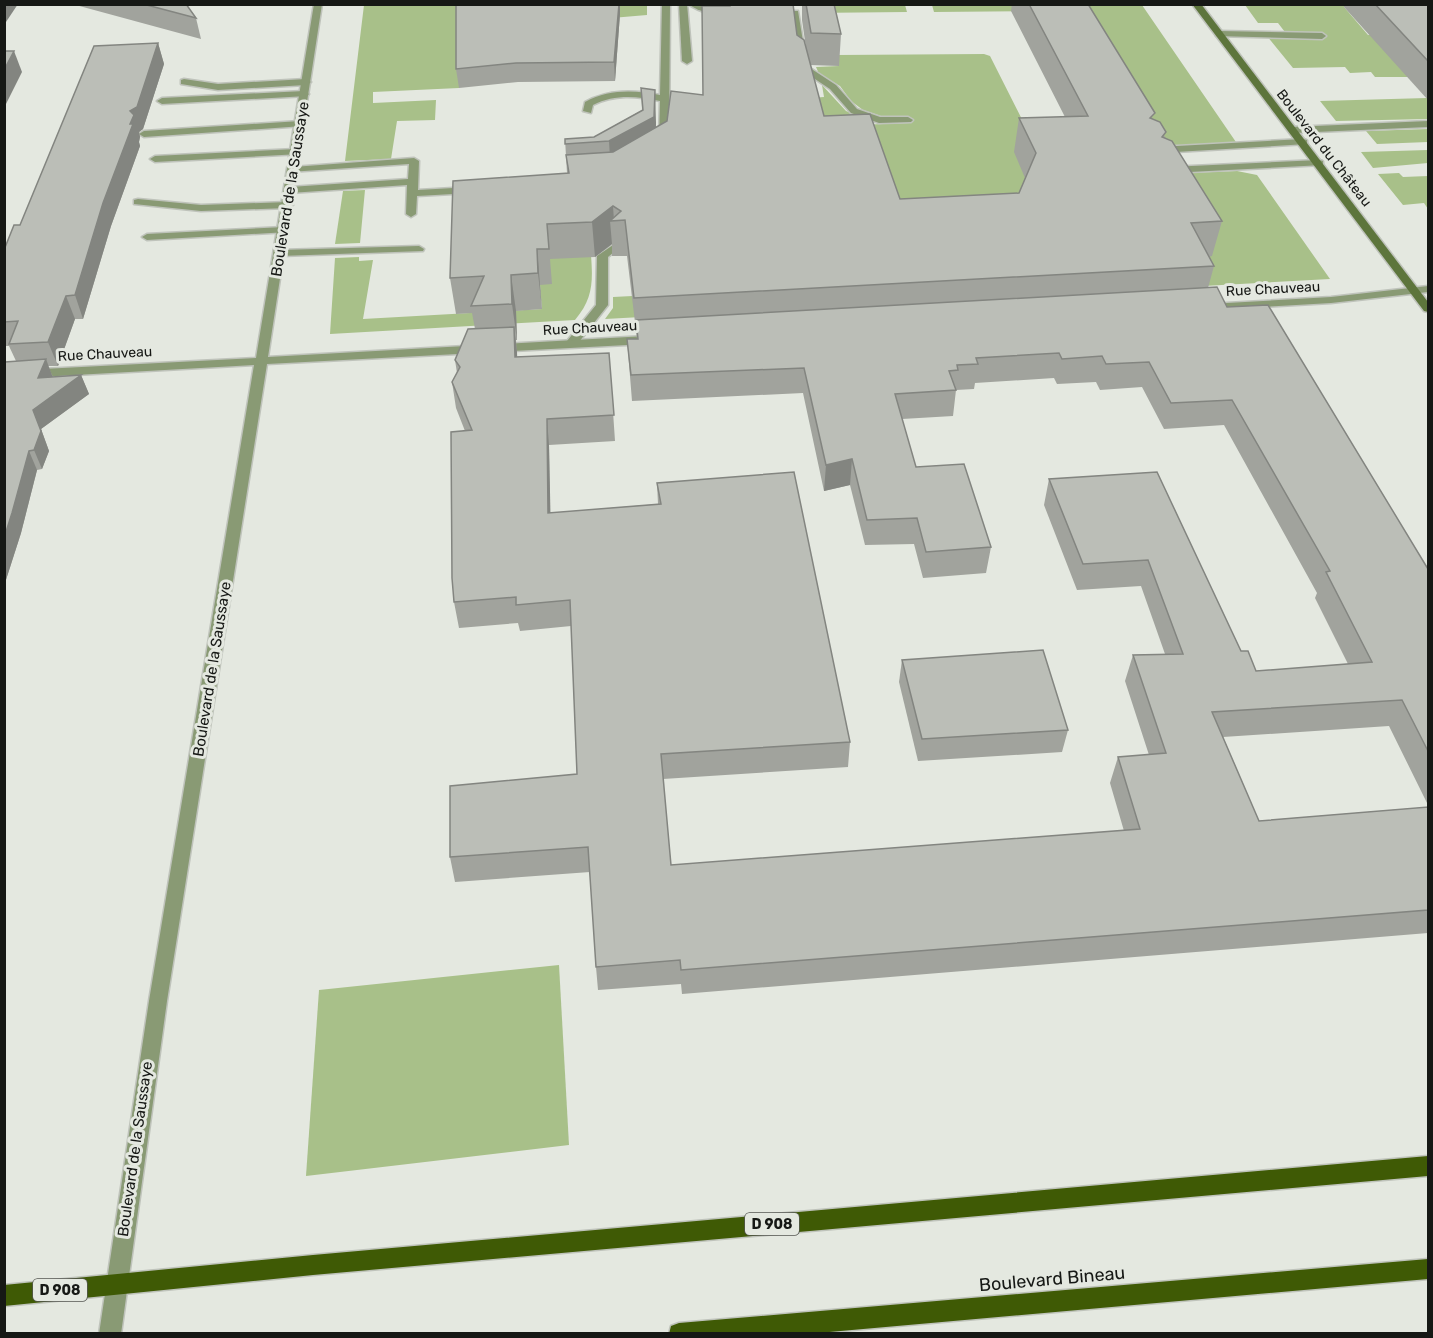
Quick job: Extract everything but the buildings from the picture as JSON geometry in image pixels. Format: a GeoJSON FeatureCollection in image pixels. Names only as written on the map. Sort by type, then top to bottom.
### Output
{"type":"FeatureCollection","features":[{"type":"Feature","properties":{"kind":"main road","name":"D 908"},"geometry":{"type":"LineString","coordinates":[[4,1296],[1428,1166]]}},
{"type":"Feature","properties":{"kind":"main road","name":"Boulevard Bineau"},"geometry":{"type":"LineString","coordinates":[[679,1334],[1428,1269]]}},
{"type":"Feature","properties":{"kind":"street","name":"Boulevard de la Saussaye"},"geometry":{"type":"LineString","coordinates":[[110,1334],[131,1165],[284,230],[318,4]]}},
{"type":"Feature","properties":{"kind":"street"},"geometry":{"type":"LineString","coordinates":[[662,153],[666,100],[666,4]]}},
{"type":"Feature","properties":{"kind":"street"},"geometry":{"type":"LineString","coordinates":[[683,4],[687,61]]}},
{"type":"Feature","properties":{"kind":"street"},"geometry":{"type":"LineString","coordinates":[[692,4],[707,10],[729,11]]}},
{"type":"Feature","properties":{"kind":"street","name":"Boulevard du Château"},"geometry":{"type":"LineString","coordinates":[[1196,4],[1316,159],[1423,290],[1428,309]]}},
{"type":"Feature","properties":{"kind":"street"},"geometry":{"type":"LineString","coordinates":[[762,12],[795,13],[803,67],[833,87],[844,103],[854,111],[879,120],[908,120]]}},
{"type":"Feature","properties":{"kind":"street"},"geometry":{"type":"LineString","coordinates":[[1219,34],[1322,36]]}},
{"type":"Feature","properties":{"kind":"street"},"geometry":{"type":"LineString","coordinates":[[183,82],[218,87],[305,88]]}},
{"type":"Feature","properties":{"kind":"street"},"geometry":{"type":"LineString","coordinates":[[162,101],[305,88]]}},
{"type":"Feature","properties":{"kind":"street"},"geometry":{"type":"LineString","coordinates":[[588,111],[588,104],[594,100],[614,94],[637,94],[666,100]]}},
{"type":"Feature","properties":{"kind":"street"},"geometry":{"type":"LineString","coordinates":[[144,134],[300,124]]}},
{"type":"Feature","properties":{"kind":"street"},"geometry":{"type":"LineString","coordinates":[[1293,130],[1428,124]]}},
{"type":"Feature","properties":{"kind":"street"},"geometry":{"type":"LineString","coordinates":[[1149,151],[1240,148],[1303,142]]}},
{"type":"Feature","properties":{"kind":"street"},"geometry":{"type":"LineString","coordinates":[[155,159],[296,152]]}},
{"type":"Feature","properties":{"kind":"street"},"geometry":{"type":"LineString","coordinates":[[1159,167],[1316,159]]}},
{"type":"Feature","properties":{"kind":"street"},"geometry":{"type":"LineString","coordinates":[[293,170],[414,161],[411,214]]}},
{"type":"Feature","properties":{"kind":"street"},"geometry":{"type":"LineString","coordinates":[[138,202],[201,208],[289,197],[413,187],[480,189]]}},
{"type":"Feature","properties":{"kind":"street"},"geometry":{"type":"LineString","coordinates":[[147,237],[284,230]]}},
{"type":"Feature","properties":{"kind":"street"},"geometry":{"type":"LineString","coordinates":[[571,344],[602,305],[603,256],[616,246]]}},
{"type":"Feature","properties":{"kind":"street"},"geometry":{"type":"LineString","coordinates":[[280,253],[419,249]]}},
{"type":"Feature","properties":{"kind":"street","name":"Rue Chauveau"},"geometry":{"type":"LineString","coordinates":[[1200,308],[1331,300],[1423,290]]}},
{"type":"Feature","properties":{"kind":"street","name":"Rue Chauveau"},"geometry":{"type":"LineString","coordinates":[[4,375],[654,339]]}},
{"type":"Feature","properties":{"kind":"green space"},"geometry":{"type":"Polygon","coordinates":[[[364,5],[647,5],[647,15],[456,31],[456,45],[459,45],[459,88],[373,92],[373,103],[436,100],[435,120],[397,121],[391,159],[345,161],[364,5]]]}},
{"type":"Feature","properties":{"kind":"green space"},"geometry":{"type":"Polygon","coordinates":[[[808,5],[905,5],[907,12],[809,13],[808,5]]]}},
{"type":"Feature","properties":{"kind":"green space"},"geometry":{"type":"Polygon","coordinates":[[[932,5],[1142,5],[1238,145],[1147,147],[1051,11],[934,12],[932,5]]]}},
{"type":"Feature","properties":{"kind":"green space"},"geometry":{"type":"Polygon","coordinates":[[[1245,5],[1428,5],[1344,7],[1368,35],[1427,33],[1408,77],[1375,77],[1371,72],[1350,73],[1345,67],[1293,68],[1267,36],[1288,36],[1278,23],[1258,23],[1245,5]]]}},
{"type":"Feature","properties":{"kind":"green space"},"geometry":{"type":"Polygon","coordinates":[[[984,54],[990,56],[1035,145],[1087,160],[1033,227],[779,182],[781,151],[809,98],[824,97],[822,85],[846,111],[873,122],[809,124],[803,127],[910,123],[907,116],[881,116],[863,110],[851,101],[840,86],[819,74],[816,67],[839,66],[837,55],[984,54]]]}},
{"type":"Feature","properties":{"kind":"green space"},"geometry":{"type":"Polygon","coordinates":[[[1427,98],[1428,119],[1336,121],[1320,101],[1427,98]]]}},
{"type":"Feature","properties":{"kind":"green space"},"geometry":{"type":"Polygon","coordinates":[[[1428,129],[1428,142],[1377,144],[1366,131],[1428,129]]]}},
{"type":"Feature","properties":{"kind":"green space"},"geometry":{"type":"Polygon","coordinates":[[[1428,150],[1428,163],[1373,168],[1361,152],[1428,150]]]}},
{"type":"Feature","properties":{"kind":"green space"},"geometry":{"type":"Polygon","coordinates":[[[1237,171],[1257,175],[1330,279],[605,319],[613,308],[613,297],[1057,274],[1163,174],[1237,171]]]}},
{"type":"Feature","properties":{"kind":"green space"},"geometry":{"type":"Polygon","coordinates":[[[1399,173],[1403,177],[1428,176],[1428,209],[1424,203],[1403,205],[1378,174],[1399,173]]]}},
{"type":"Feature","properties":{"kind":"green space"},"geometry":{"type":"Polygon","coordinates":[[[365,190],[360,243],[335,244],[343,191],[365,190]]]}},
{"type":"Feature","properties":{"kind":"green space"},"geometry":{"type":"Polygon","coordinates":[[[612,244],[591,255],[590,290],[585,305],[575,320],[330,334],[335,258],[359,257],[359,261],[373,260],[363,319],[542,309],[540,285],[549,248],[612,244]]]}},
{"type":"Feature","properties":{"kind":"green space"},"geometry":{"type":"Polygon","coordinates":[[[559,965],[569,1145],[306,1176],[319,990],[559,965]]]}}]}
